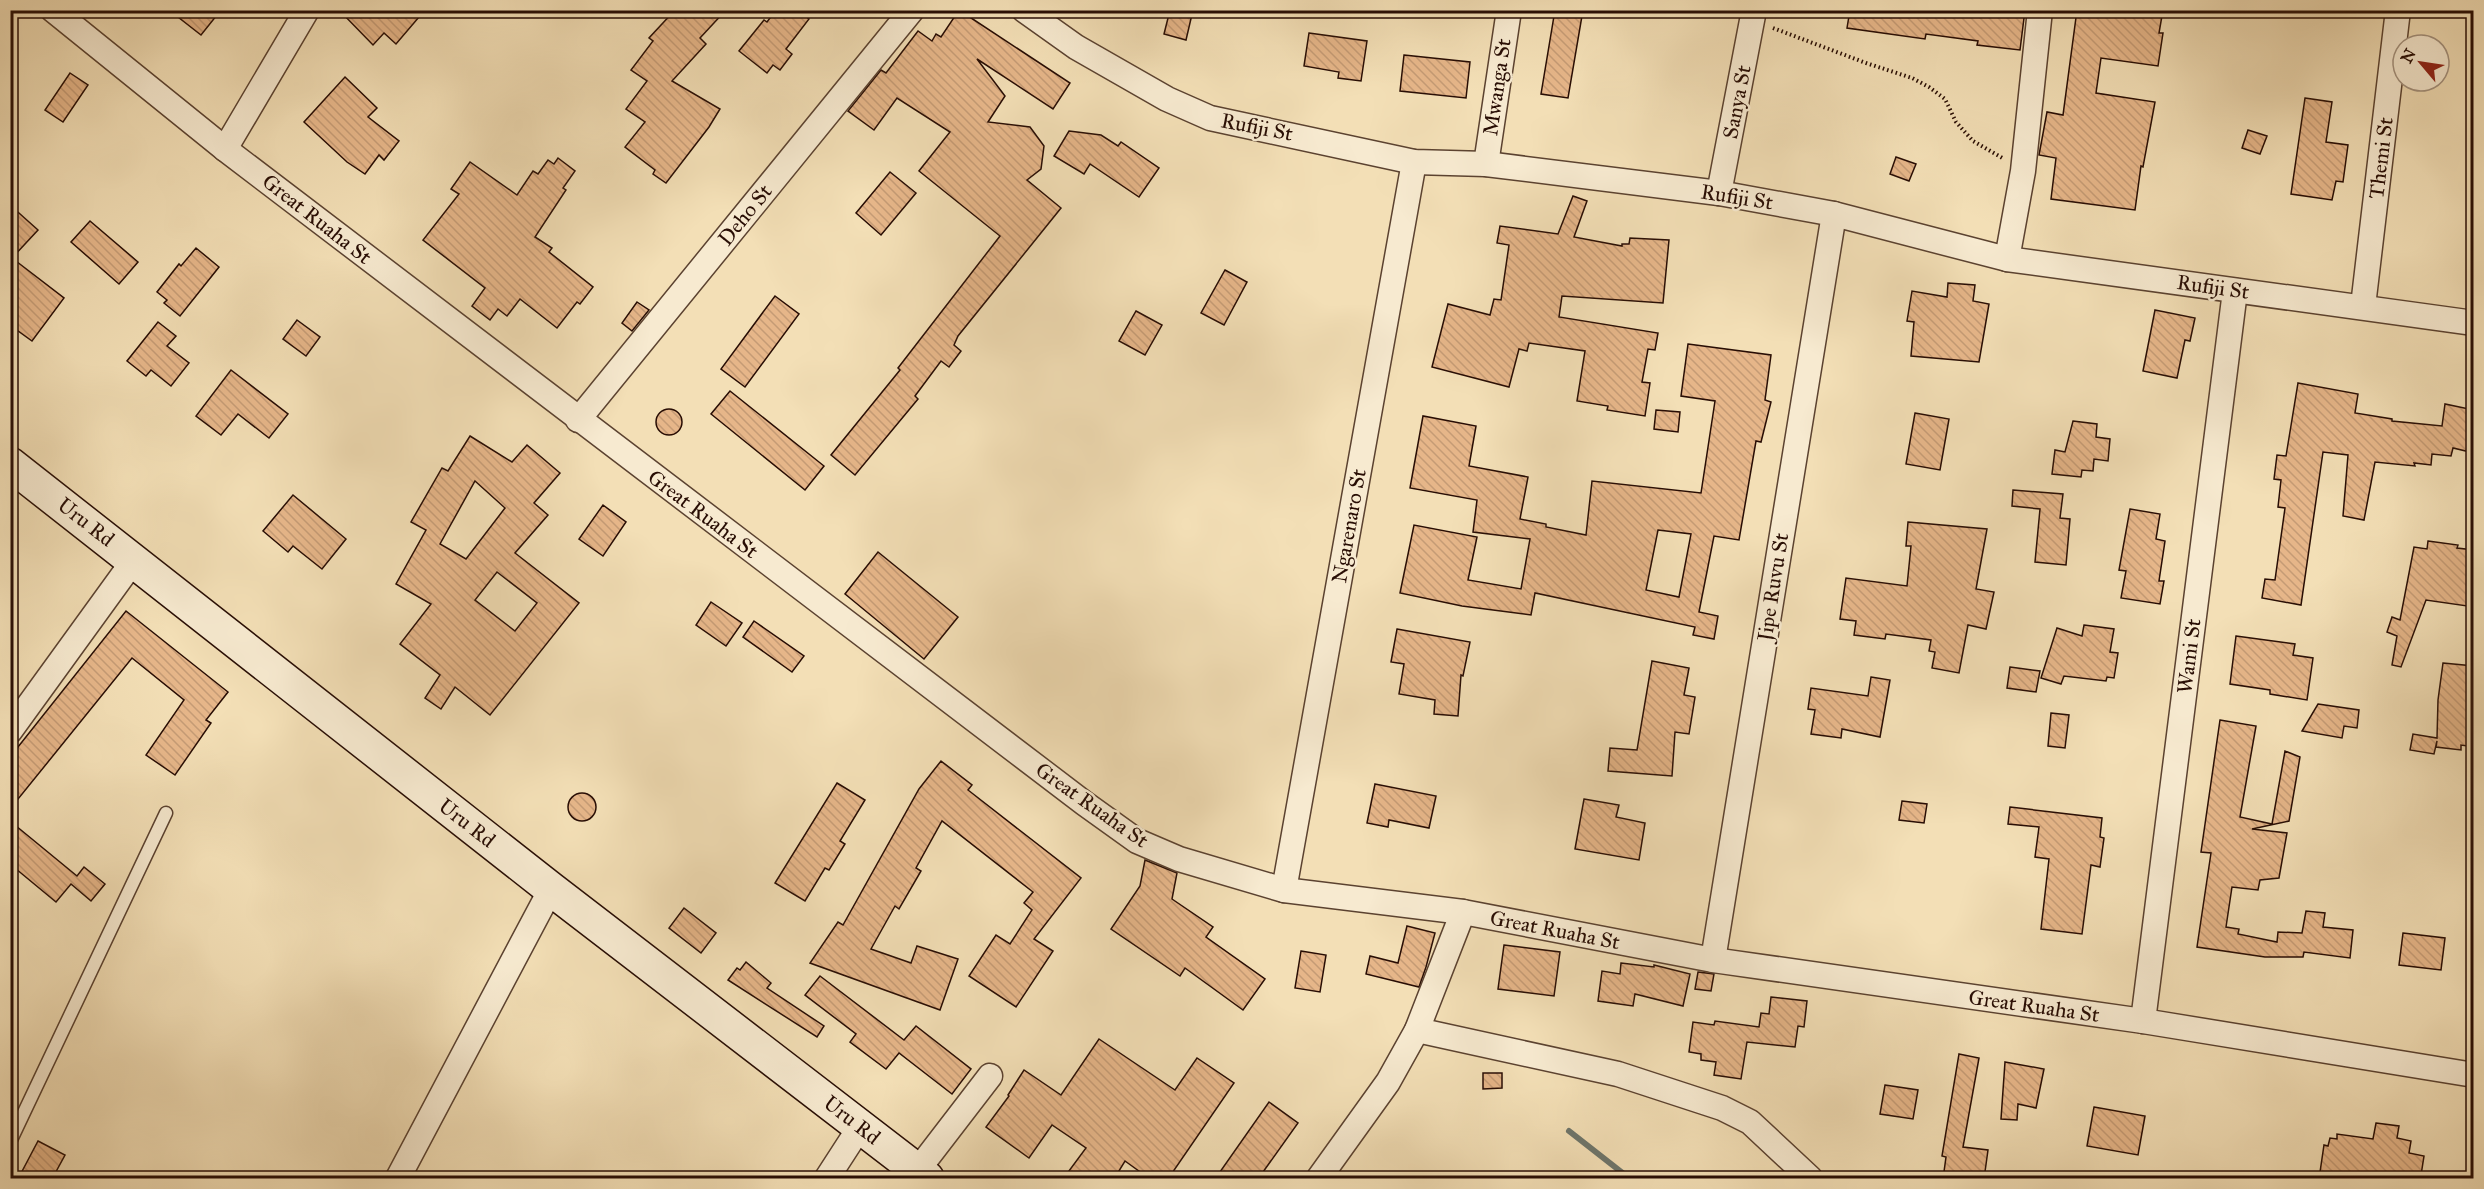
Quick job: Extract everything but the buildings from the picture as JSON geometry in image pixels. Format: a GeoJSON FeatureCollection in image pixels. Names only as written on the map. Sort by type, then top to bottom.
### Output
{"type":"FeatureCollection","features":[{"type":"Feature","properties":{"kind":"street","name":"Great Ruaha St"},"geometry":{"type":"LineString","coordinates":[[53,10],[225,149],[578,420],[1137,841],[1179,859],[1284,890],[1463,912],[1713,960],[2143,1021],[2474,1075]]}},
{"type":"Feature","properties":{"kind":"street"},"geometry":{"type":"LineString","coordinates":[[225,149],[307,10]]}},
{"type":"Feature","properties":{"kind":"street","name":"Deho St"},"geometry":{"type":"LineString","coordinates":[[578,420],[912,10]]}},
{"type":"Feature","properties":{"kind":"street","name":"Rufiji St"},"geometry":{"type":"LineString","coordinates":[[1024,10],[1086,53],[1167,99],[1210,118],[1252,125],[1414,162],[1486,164],[1719,193],[1834,214],[2007,259],[2474,323]]}},
{"type":"Feature","properties":{"kind":"street","name":"Mwanga St"},"geometry":{"type":"LineString","coordinates":[[1486,164],[1509,10]]}},
{"type":"Feature","properties":{"kind":"street"},"geometry":{"type":"LineString","coordinates":[[2007,259],[2023,171],[2040,10]]}},
{"type":"Feature","properties":{"kind":"street","name":"Themi St"},"geometry":{"type":"LineString","coordinates":[[2363,306],[2398,10]]}},
{"type":"Feature","properties":{"kind":"street","name":"Sanya St"},"geometry":{"type":"LineString","coordinates":[[1719,193],[1753,15]]}},
{"type":"Feature","properties":{"kind":"street","name":"Ngarenaro St"},"geometry":{"type":"LineString","coordinates":[[1284,890],[1414,162]]}},
{"type":"Feature","properties":{"kind":"street","name":"Jipe Ruvu St"},"geometry":{"type":"LineString","coordinates":[[1713,960],[1834,214]]}},
{"type":"Feature","properties":{"kind":"street","name":"Wami St"},"geometry":{"type":"LineString","coordinates":[[2143,1021],[2235,291]]}},
{"type":"Feature","properties":{"kind":"street","name":"Uru Rd"},"geometry":{"type":"LineString","coordinates":[[10,464],[551,889],[922,1175]]}},
{"type":"Feature","properties":{"kind":"street"},"geometry":{"type":"LineString","coordinates":[[10,731],[134,560]]}},
{"type":"Feature","properties":{"kind":"street"},"geometry":{"type":"LineString","coordinates":[[398,1179],[551,889]]}},
{"type":"Feature","properties":{"kind":"street"},"geometry":{"type":"LineString","coordinates":[[1319,1179],[1388,1082],[1418,1030],[1463,912]]}},
{"type":"Feature","properties":{"kind":"street"},"geometry":{"type":"LineString","coordinates":[[1418,1030],[1618,1074],[1722,1108],[1750,1122],[1810,1179]]}},
{"type":"Feature","properties":{"kind":"street"},"geometry":{"type":"LineString","coordinates":[[922,1175],[990,1076]]}},
{"type":"Feature","properties":{"kind":"street"},"geometry":{"type":"LineString","coordinates":[[827,1179],[860,1127]]}},
{"type":"Feature","properties":{"kind":"lane"},"geometry":{"type":"LineString","coordinates":[[10,1142],[166,813]]}},
{"type":"Feature","properties":{"kind":"path"},"geometry":{"type":"LineString","coordinates":[[1753,15],[1866,63],[1912,78],[1929,87],[1946,99],[1956,122],[1973,141],[2023,171]]}},
{"type":"Feature","properties":{"kind":"waterway"},"geometry":{"type":"LineString","coordinates":[[1569,1131],[1629,1178]]}}]}
